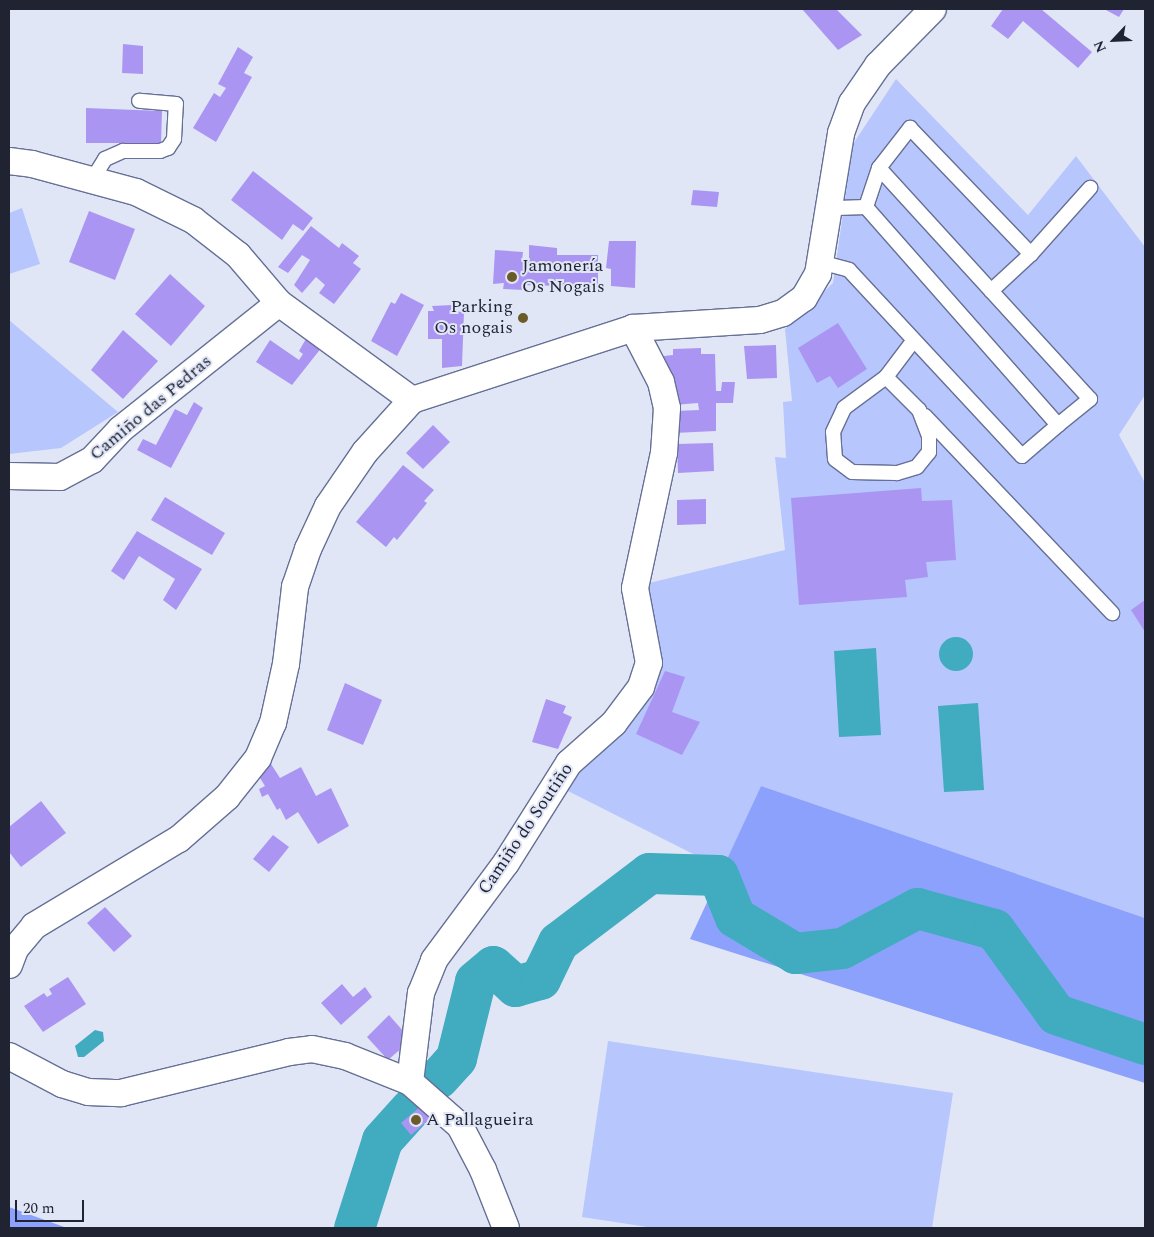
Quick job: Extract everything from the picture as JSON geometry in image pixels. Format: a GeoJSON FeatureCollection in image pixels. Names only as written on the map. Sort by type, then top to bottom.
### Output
{"type":"FeatureCollection","features":[{"type":"Feature","properties":{"kind":"street"},"geometry":{"type":"LineString","coordinates":[[9,965],[16,949],[34,926],[179,839],[227,797],[258,758],[273,723],[286,664],[295,587],[308,549],[328,506],[360,460],[412,400],[633,328],[742,322],[782,313],[804,298],[818,274],[841,133],[852,103],[878,64],[933,9]]}},
{"type":"Feature","properties":{"kind":"street"},"geometry":{"type":"LineString","coordinates":[[9,161],[136,192],[193,220],[238,255],[278,303],[412,400]]}},
{"type":"Feature","properties":{"kind":"street","name":"Camiño das Pedras"},"geometry":{"type":"LineString","coordinates":[[9,476],[60,476],[92,460],[121,429],[278,303]]}},
{"type":"Feature","properties":{"kind":"street","name":"Camiño do Soutiño"},"geometry":{"type":"LineString","coordinates":[[410,1082],[421,993],[434,960],[506,863],[569,763],[614,723],[640,687],[649,662],[635,588],[664,453],[667,408],[661,382],[633,328]]}},
{"type":"Feature","properties":{"kind":"street"},"geometry":{"type":"LineString","coordinates":[[9,1056],[62,1084],[88,1092],[137,1091],[188,1075],[312,1049],[345,1056],[410,1082],[460,1126],[483,1170],[506,1228]]}},
{"type":"Feature","properties":{"kind":"lane"},"geometry":{"type":"LineString","coordinates":[[92,180],[105,159],[123,151],[160,151],[168,148],[174,139],[176,104],[139,101]]}},
{"type":"Feature","properties":{"kind":"lane"},"geometry":{"type":"LineString","coordinates":[[866,207],[880,168],[910,128],[1031,254]]}},
{"type":"Feature","properties":{"kind":"lane"},"geometry":{"type":"LineString","coordinates":[[820,262],[850,270],[1022,456],[1090,398],[880,168]]}},
{"type":"Feature","properties":{"kind":"lane"},"geometry":{"type":"LineString","coordinates":[[991,291],[1031,254],[1090,188]]}},
{"type":"Feature","properties":{"kind":"lane"},"geometry":{"type":"LineString","coordinates":[[829,208],[866,207]]}},
{"type":"Feature","properties":{"kind":"lane"},"geometry":{"type":"LineString","coordinates":[[866,207],[1058,425]]}},
{"type":"Feature","properties":{"kind":"lane"},"geometry":{"type":"LineString","coordinates":[[914,340],[886,377],[844,408],[833,432],[836,459],[852,472],[897,473],[916,468],[929,452],[929,436],[918,410]]}},
{"type":"Feature","properties":{"kind":"lane"},"geometry":{"type":"LineString","coordinates":[[886,377],[1112,613]]}},
{"type":"Feature","properties":{"kind":"shaded area"},"geometry":{"type":"Polygon","coordinates":[[[896,79],[1028,215],[1076,156],[1145,247],[1145,395],[1119,435],[1145,483],[1145,918],[761,786],[723,869],[562,788],[613,739],[642,703],[641,585],[785,550],[775,457],[786,458],[783,402],[792,401],[785,329],[833,283],[853,144],[896,79]]]}},
{"type":"Feature","properties":{"kind":"shaded area"},"geometry":{"type":"Polygon","coordinates":[[[22,208],[40,264],[9,274],[9,213],[22,208]]]}},
{"type":"Feature","properties":{"kind":"shaded area"},"geometry":{"type":"Polygon","coordinates":[[[9,320],[118,412],[61,448],[9,454],[9,320]]]}},
{"type":"Feature","properties":{"kind":"shaded area"},"geometry":{"type":"Polygon","coordinates":[[[956,637],[963,638],[968,642],[972,647],[972,661],[968,666],[963,670],[956,671],[949,670],[944,666],[940,661],[939,654],[940,647],[944,642],[949,638],[956,637]]]}},
{"type":"Feature","properties":{"kind":"shaded area"},"geometry":{"type":"Polygon","coordinates":[[[876,648],[881,735],[839,737],[834,651],[876,648]]]}},
{"type":"Feature","properties":{"kind":"shaded area"},"geometry":{"type":"Polygon","coordinates":[[[978,703],[984,790],[944,792],[938,706],[978,703]]]}},
{"type":"Feature","properties":{"kind":"shaded area"},"geometry":{"type":"Polygon","coordinates":[[[761,786],[1145,918],[1145,1083],[690,939],[761,786]]]}},
{"type":"Feature","properties":{"kind":"shaded area"},"geometry":{"type":"Polygon","coordinates":[[[95,1030],[103,1032],[104,1041],[84,1057],[78,1057],[75,1046],[95,1030]]]}},
{"type":"Feature","properties":{"kind":"shaded area"},"geometry":{"type":"Polygon","coordinates":[[[608,1041],[953,1093],[932,1228],[654,1228],[582,1217],[608,1041]]]}},
{"type":"Feature","properties":{"kind":"shaded area"},"geometry":{"type":"Polygon","coordinates":[[[9,1207],[67,1228],[9,1228],[9,1207]]]}},
{"type":"Feature","properties":{"kind":"building"},"geometry":{"type":"Polygon","coordinates":[[[802,9],[836,9],[862,35],[838,50],[802,9]]]}},
{"type":"Feature","properties":{"kind":"building"},"geometry":{"type":"Polygon","coordinates":[[[1003,9],[1041,9],[1092,52],[1078,68],[1023,21],[1008,39],[991,26],[1003,9]]]}},
{"type":"Feature","properties":{"kind":"building"},"geometry":{"type":"Polygon","coordinates":[[[1104,9],[1124,9],[1119,17],[1104,9]]]}},
{"type":"Feature","properties":{"kind":"building"},"geometry":{"type":"Polygon","coordinates":[[[123,44],[143,46],[143,74],[122,73],[123,44]]]}},
{"type":"Feature","properties":{"kind":"building"},"geometry":{"type":"Polygon","coordinates":[[[238,47],[253,57],[244,73],[252,77],[216,142],[193,128],[214,93],[220,97],[226,88],[218,84],[238,47]]]}},
{"type":"Feature","properties":{"kind":"building"},"geometry":{"type":"Polygon","coordinates":[[[86,108],[162,111],[161,143],[86,143],[86,108]]]}},
{"type":"Feature","properties":{"kind":"building"},"geometry":{"type":"Polygon","coordinates":[[[253,171],[313,218],[303,231],[293,224],[282,240],[231,200],[253,171]]]}},
{"type":"Feature","properties":{"kind":"building"},"geometry":{"type":"Polygon","coordinates":[[[693,190],[719,192],[717,207],[691,205],[693,190]]]}},
{"type":"Feature","properties":{"kind":"building"},"geometry":{"type":"Polygon","coordinates":[[[89,211],[135,229],[115,280],[69,262],[89,211]]]}},
{"type":"Feature","properties":{"kind":"building"},"geometry":{"type":"Polygon","coordinates":[[[311,226],[339,248],[342,243],[359,256],[353,263],[361,269],[334,304],[319,293],[325,285],[316,277],[302,293],[294,285],[310,260],[302,255],[288,273],[278,267],[311,226]]]}},
{"type":"Feature","properties":{"kind":"building"},"geometry":{"type":"Polygon","coordinates":[[[609,241],[636,241],[635,288],[611,286],[611,269],[606,268],[609,241]]]}},
{"type":"Feature","properties":{"kind":"building"},"geometry":{"type":"Polygon","coordinates":[[[529,245],[557,248],[557,255],[598,255],[598,287],[524,285],[524,290],[503,289],[504,283],[493,284],[495,250],[523,252],[522,261],[529,261],[529,245]]]}},
{"type":"Feature","properties":{"kind":"building"},"geometry":{"type":"Polygon","coordinates":[[[170,274],[205,306],[171,346],[135,314],[170,274]]]}},
{"type":"Feature","properties":{"kind":"building"},"geometry":{"type":"Polygon","coordinates":[[[401,293],[424,305],[397,356],[371,341],[391,302],[395,304],[401,293]]]}},
{"type":"Feature","properties":{"kind":"building"},"geometry":{"type":"Polygon","coordinates":[[[452,305],[451,311],[464,312],[462,366],[442,368],[442,339],[428,339],[428,311],[434,311],[432,306],[452,305]]]}},
{"type":"Feature","properties":{"kind":"building"},"geometry":{"type":"Polygon","coordinates":[[[838,323],[867,369],[838,388],[830,376],[817,383],[798,348],[838,323]]]}},
{"type":"Feature","properties":{"kind":"building"},"geometry":{"type":"Polygon","coordinates":[[[123,330],[158,361],[123,399],[91,370],[123,330]]]}},
{"type":"Feature","properties":{"kind":"building"},"geometry":{"type":"Polygon","coordinates":[[[307,337],[322,347],[292,385],[256,362],[270,340],[299,360],[303,354],[299,351],[307,337]]]}},
{"type":"Feature","properties":{"kind":"building"},"geometry":{"type":"Polygon","coordinates":[[[776,345],[777,378],[747,379],[744,346],[776,345]]]}},
{"type":"Feature","properties":{"kind":"building"},"geometry":{"type":"Polygon","coordinates":[[[701,348],[701,354],[715,354],[716,391],[721,391],[722,382],[735,382],[733,403],[716,403],[716,431],[674,433],[675,411],[699,410],[698,403],[674,405],[674,377],[665,378],[664,356],[673,355],[673,349],[701,348]]]}},
{"type":"Feature","properties":{"kind":"building"},"geometry":{"type":"Polygon","coordinates":[[[194,402],[203,408],[171,468],[137,450],[143,439],[156,445],[175,409],[187,415],[194,402]]]}},
{"type":"Feature","properties":{"kind":"building"},"geometry":{"type":"Polygon","coordinates":[[[433,425],[450,442],[423,469],[406,453],[433,425]]]}},
{"type":"Feature","properties":{"kind":"building"},"geometry":{"type":"Polygon","coordinates":[[[713,443],[714,471],[678,473],[677,444],[713,443]]]}},
{"type":"Feature","properties":{"kind":"building"},"geometry":{"type":"Polygon","coordinates":[[[403,465],[434,490],[424,501],[427,503],[397,540],[394,537],[386,547],[356,522],[403,465]]]}},
{"type":"Feature","properties":{"kind":"building"},"geometry":{"type":"Polygon","coordinates":[[[921,488],[922,501],[952,500],[956,560],[926,562],[928,577],[905,580],[907,597],[799,605],[791,498],[921,488]]]}},
{"type":"Feature","properties":{"kind":"building"},"geometry":{"type":"Polygon","coordinates":[[[165,497],[225,533],[212,555],[151,520],[165,497]]]}},
{"type":"Feature","properties":{"kind":"building"},"geometry":{"type":"Polygon","coordinates":[[[706,499],[706,524],[677,525],[677,500],[706,499]]]}},
{"type":"Feature","properties":{"kind":"building"},"geometry":{"type":"Polygon","coordinates":[[[137,531],[202,569],[176,610],[163,600],[175,579],[139,556],[124,580],[111,571],[137,531]]]}},
{"type":"Feature","properties":{"kind":"building"},"geometry":{"type":"Polygon","coordinates":[[[1145,600],[1145,632],[1131,610],[1145,600]]]}},
{"type":"Feature","properties":{"kind":"building"},"geometry":{"type":"Polygon","coordinates":[[[665,671],[685,677],[672,712],[700,722],[682,755],[636,734],[665,671]]]}},
{"type":"Feature","properties":{"kind":"building"},"geometry":{"type":"Polygon","coordinates":[[[345,683],[382,700],[363,745],[327,730],[345,683]]]}},
{"type":"Feature","properties":{"kind":"building"},"geometry":{"type":"Polygon","coordinates":[[[546,699],[566,706],[563,713],[572,717],[558,749],[532,742],[546,699]]]}},
{"type":"Feature","properties":{"kind":"building"},"geometry":{"type":"Polygon","coordinates":[[[271,764],[280,778],[301,767],[316,796],[331,788],[349,826],[318,844],[298,812],[286,820],[280,808],[277,810],[268,794],[262,797],[259,789],[265,786],[260,778],[271,764]]]}},
{"type":"Feature","properties":{"kind":"building"},"geometry":{"type":"Polygon","coordinates":[[[41,801],[66,833],[21,867],[9,852],[9,827],[41,801]]]}},
{"type":"Feature","properties":{"kind":"building"},"geometry":{"type":"Polygon","coordinates":[[[273,835],[289,847],[269,872],[253,859],[273,835]]]}},
{"type":"Feature","properties":{"kind":"building"},"geometry":{"type":"Polygon","coordinates":[[[105,907],[132,936],[114,952],[87,923],[105,907]]]}},
{"type":"Feature","properties":{"kind":"building"},"geometry":{"type":"Polygon","coordinates":[[[68,977],[86,1004],[43,1032],[24,1006],[44,993],[47,997],[52,994],[49,989],[68,977]]]}},
{"type":"Feature","properties":{"kind":"building"},"geometry":{"type":"Polygon","coordinates":[[[342,984],[353,997],[365,987],[372,997],[341,1025],[321,1003],[342,984]]]}},
{"type":"Feature","properties":{"kind":"building"},"geometry":{"type":"Polygon","coordinates":[[[389,1015],[411,1040],[388,1060],[367,1037],[389,1015]]]}},
{"type":"Feature","properties":{"kind":"building","name":"A Pallagueira"},"geometry":{"type":"Polygon","coordinates":[[[421,1106],[432,1117],[411,1135],[401,1123],[421,1106]]]}},
{"type":"Feature","properties":{"kind":"waterway"},"geometry":{"type":"LineString","coordinates":[[438,1078],[456,1058],[475,981],[493,966],[515,986],[540,979],[558,942],[649,873],[718,875],[735,917],[795,953],[842,948],[917,908],[994,929],[1056,1014],[1145,1044]]}},
{"type":"Feature","properties":{"kind":"waterway"},"geometry":{"type":"LineString","coordinates":[[354,1228],[382,1140],[410,1109]]}},
{"type":"Feature","properties":{"kind":"place","name":"Jamonería Os Nogais"},"geometry":{"type":"Point","coordinates":[512,277]}},
{"type":"Feature","properties":{"kind":"place","name":"Parking Os nogais"},"geometry":{"type":"Point","coordinates":[523,318]}},
{"type":"Feature","properties":{"kind":"place","name":"A Pallagueira"},"geometry":{"type":"Point","coordinates":[416,1120]}}]}
